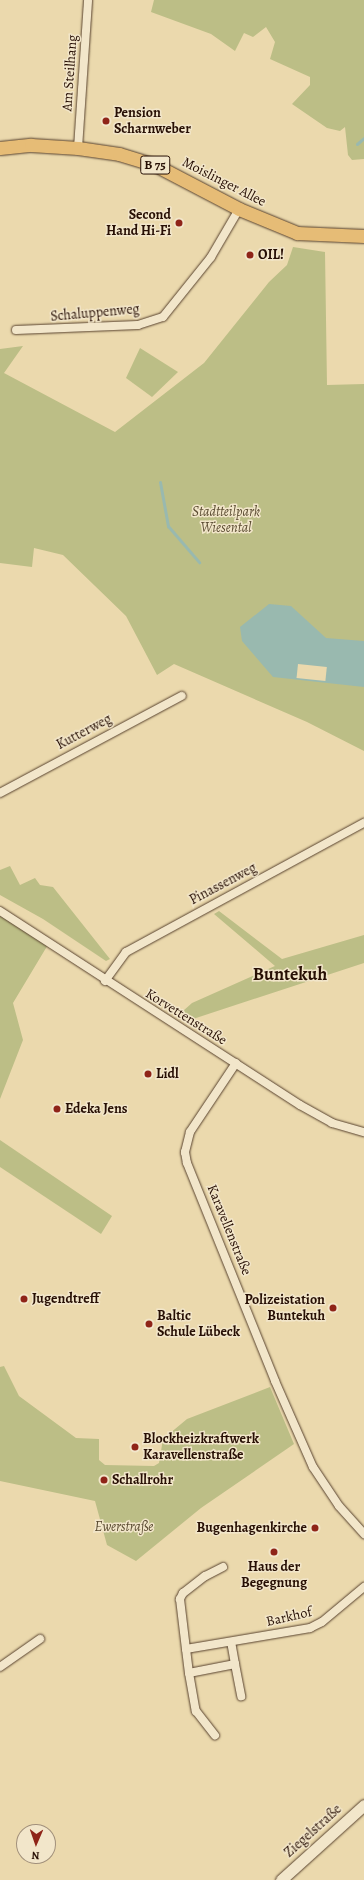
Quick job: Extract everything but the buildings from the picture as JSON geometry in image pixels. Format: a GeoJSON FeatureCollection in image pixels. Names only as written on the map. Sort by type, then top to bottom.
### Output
{"type":"FeatureCollection","features":[{"type":"Feature","properties":{"kind":"main road","name":"Moislinger Allee"},"geometry":{"type":"LineString","coordinates":[[0,148],[31,146],[78,148],[119,154],[155,165],[240,209],[297,232],[364,236]]}},
{"type":"Feature","properties":{"kind":"main road","name":"Ziegelstraße"},"geometry":{"type":"LineString","coordinates":[[281,1880],[364,1805]]}},
{"type":"Feature","properties":{"kind":"street","name":"Am Steilhang"},"geometry":{"type":"LineString","coordinates":[[78,148],[88,0]]}},
{"type":"Feature","properties":{"kind":"street","name":"Schaluppenweg"},"geometry":{"type":"LineString","coordinates":[[16,330],[138,325],[163,316],[211,257],[240,209]]}},
{"type":"Feature","properties":{"kind":"street","name":"Kutterweg"},"geometry":{"type":"LineString","coordinates":[[0,793],[182,696]]}},
{"type":"Feature","properties":{"kind":"street","name":"Pinassenweg"},"geometry":{"type":"LineString","coordinates":[[105,981],[126,952],[364,823]]}},
{"type":"Feature","properties":{"kind":"street","name":"Korvettenstraße"},"geometry":{"type":"LineString","coordinates":[[0,911],[105,981],[332,1123],[364,1132]]}},
{"type":"Feature","properties":{"kind":"street","name":"Karavellenstraße"},"geometry":{"type":"LineString","coordinates":[[236,1063],[190,1132],[185,1152],[187,1163],[281,1395],[313,1467],[336,1502],[364,1534]]}},
{"type":"Feature","properties":{"kind":"street"},"geometry":{"type":"LineString","coordinates":[[215,1735],[196,1711],[189,1673],[180,1599],[183,1593],[205,1576],[223,1567]]}},
{"type":"Feature","properties":{"kind":"street","name":"Barkhof"},"geometry":{"type":"LineString","coordinates":[[186,1649],[310,1628],[322,1622],[364,1587]]}},
{"type":"Feature","properties":{"kind":"street"},"geometry":{"type":"LineString","coordinates":[[0,1667],[40,1639]]}},
{"type":"Feature","properties":{"kind":"street"},"geometry":{"type":"LineString","coordinates":[[231,1642],[242,1696]]}},
{"type":"Feature","properties":{"kind":"street"},"geometry":{"type":"LineString","coordinates":[[189,1673],[235,1664]]}},
{"type":"Feature","properties":{"kind":"green space"},"geometry":{"type":"Polygon","coordinates":[[[154,0],[364,0],[364,159],[352,160],[348,155],[345,127],[340,131],[327,128],[292,104],[310,85],[310,77],[270,59],[275,42],[266,27],[253,37],[244,33],[235,51],[211,34],[151,12],[154,0]]]}},
{"type":"Feature","properties":{"kind":"green space","name":"Stadtteilpark Wiesental"},"geometry":{"type":"Polygon","coordinates":[[[293,247],[325,252],[327,385],[364,384],[364,751],[307,722],[174,664],[157,675],[126,616],[63,555],[34,548],[32,567],[0,563],[0,349],[23,346],[4,373],[115,432],[204,363],[269,282],[287,265],[293,247]]]}},
{"type":"Feature","properties":{"kind":"green space"},"geometry":{"type":"Polygon","coordinates":[[[140,348],[178,372],[152,397],[126,378],[140,348]]]}},
{"type":"Feature","properties":{"kind":"green space"},"geometry":{"type":"Polygon","coordinates":[[[10,866],[20,885],[35,878],[40,885],[53,887],[110,959],[106,961],[43,919],[0,895],[0,870],[10,866]]]}},
{"type":"Feature","properties":{"kind":"green space"},"geometry":{"type":"Polygon","coordinates":[[[0,911],[49,943],[13,1003],[23,1040],[0,1099],[0,911]]]}},
{"type":"Feature","properties":{"kind":"green space"},"geometry":{"type":"Polygon","coordinates":[[[219,911],[282,959],[364,935],[364,963],[193,1019],[183,1011],[192,1003],[275,966],[214,914],[219,911]]]}},
{"type":"Feature","properties":{"kind":"green space"},"geometry":{"type":"Polygon","coordinates":[[[0,1140],[112,1216],[101,1234],[0,1167],[0,1140]]]}},
{"type":"Feature","properties":{"kind":"green space","name":"Ewerstraße"},"geometry":{"type":"Polygon","coordinates":[[[4,1366],[19,1396],[76,1438],[99,1439],[99,1460],[105,1465],[154,1466],[159,1463],[163,1439],[187,1419],[270,1387],[294,1444],[201,1508],[136,1561],[107,1545],[95,1501],[0,1481],[0,1367],[4,1366]]]}},
{"type":"Feature","properties":{"kind":"water"},"geometry":{"type":"Polygon","coordinates":[[[269,604],[291,606],[326,638],[364,641],[364,687],[273,677],[242,641],[240,627],[269,604]]]}},
{"type":"Feature","properties":{"kind":"pier"},"geometry":{"type":"Polygon","coordinates":[[[298,664],[327,667],[325,681],[297,678],[298,664]]]}},
{"type":"Feature","properties":{"kind":"waterway"},"geometry":{"type":"LineString","coordinates":[[357,144],[364,138]]}},
{"type":"Feature","properties":{"kind":"waterway"},"geometry":{"type":"LineString","coordinates":[[160,482],[168,526],[199,562]]}},
{"type":"Feature","properties":{"kind":"place","name":"Pension Scharnweber"},"geometry":{"type":"Point","coordinates":[106,121]}},
{"type":"Feature","properties":{"kind":"place","name":"Second Hand Hi-Fi"},"geometry":{"type":"Point","coordinates":[179,223]}},
{"type":"Feature","properties":{"kind":"place","name":"OIL!"},"geometry":{"type":"Point","coordinates":[250,255]}},
{"type":"Feature","properties":{"kind":"place","name":"Lidl"},"geometry":{"type":"Point","coordinates":[148,1074]}},
{"type":"Feature","properties":{"kind":"place","name":"Edeka Jens"},"geometry":{"type":"Point","coordinates":[57,1109]}},
{"type":"Feature","properties":{"kind":"place","name":"Jugendtreff"},"geometry":{"type":"Point","coordinates":[24,1299]}},
{"type":"Feature","properties":{"kind":"place","name":"Polizeistation Buntekuh"},"geometry":{"type":"Point","coordinates":[333,1308]}},
{"type":"Feature","properties":{"kind":"place","name":"Baltic Schule Lübeck"},"geometry":{"type":"Point","coordinates":[149,1324]}},
{"type":"Feature","properties":{"kind":"place","name":"Blockheizkraftwerk Karavellenstraße"},"geometry":{"type":"Point","coordinates":[135,1447]}},
{"type":"Feature","properties":{"kind":"place","name":"Schallrohr"},"geometry":{"type":"Point","coordinates":[104,1480]}},
{"type":"Feature","properties":{"kind":"place","name":"Bugenhagenkirche"},"geometry":{"type":"Point","coordinates":[315,1528]}},
{"type":"Feature","properties":{"kind":"place","name":"Haus der Begegnung"},"geometry":{"type":"Point","coordinates":[274,1552]}},
{"type":"Feature","properties":{"kind":"district","name":"Buntekuh"},"geometry":{"type":"Point","coordinates":[290,974]}}]}
